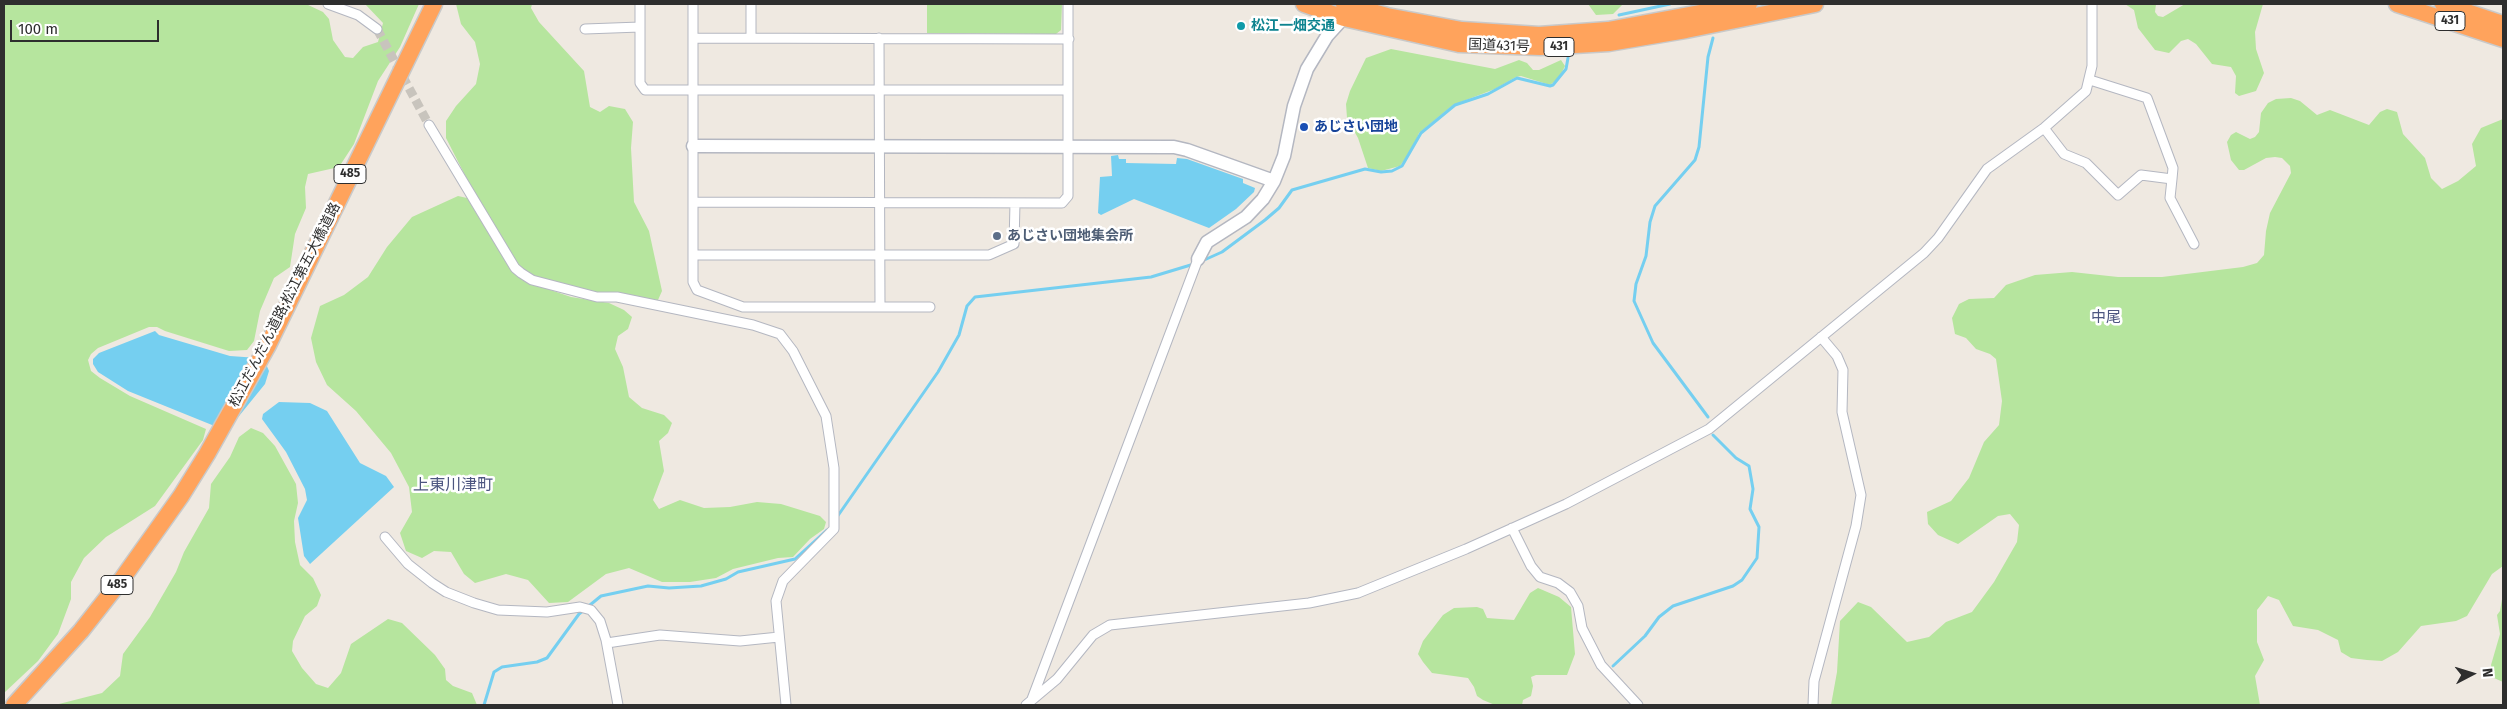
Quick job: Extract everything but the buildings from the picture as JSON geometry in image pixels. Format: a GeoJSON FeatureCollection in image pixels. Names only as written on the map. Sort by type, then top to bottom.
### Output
{"type":"FeatureCollection","features":[{"type":"Feature","properties":{"kind":"highway","name":"松江だんだん道路;松江第五大橋道路"},"geometry":{"type":"LineString","coordinates":[[14,705],[80,631],[122,579],[181,496],[207,454],[268,345],[434,4]]}},
{"type":"Feature","properties":{"kind":"highway","name":"国道431号"},"geometry":{"type":"LineString","coordinates":[[1304,4],[1349,8],[1462,30],[1539,35],[1608,30],[1749,4]]}},
{"type":"Feature","properties":{"kind":"highway","name":"国道431号"},"geometry":{"type":"LineString","coordinates":[[1349,8],[1459,44],[1540,48],[1609,43],[1686,30],[1815,4]]}},
{"type":"Feature","properties":{"kind":"highway","name":"431"},"geometry":{"type":"LineString","coordinates":[[2397,4],[2503,39]]}},
{"type":"Feature","properties":{"kind":"highway","name":"431"},"geometry":{"type":"LineString","coordinates":[[2443,4],[2503,24]]}},
{"type":"Feature","properties":{"kind":"street"},"geometry":{"type":"LineString","coordinates":[[328,4],[358,16],[377,29]]}},
{"type":"Feature","properties":{"kind":"street"},"geometry":{"type":"LineString","coordinates":[[640,4],[640,83],[645,90],[879,88],[1068,90]]}},
{"type":"Feature","properties":{"kind":"street"},"geometry":{"type":"LineString","coordinates":[[693,4],[693,282],[698,290],[737,306],[930,307]]}},
{"type":"Feature","properties":{"kind":"street"},"geometry":{"type":"LineString","coordinates":[[752,4],[752,37]]}},
{"type":"Feature","properties":{"kind":"street"},"geometry":{"type":"LineString","coordinates":[[693,202],[1062,202],[1068,196],[1068,4]]}},
{"type":"Feature","properties":{"kind":"street"},"geometry":{"type":"LineString","coordinates":[[1031,704],[1057,679],[1094,635],[1110,625],[1335,599],[1377,586],[1574,500],[1709,429],[1924,253],[1938,238],[1987,169],[2044,128],[2081,96],[2090,80],[2092,4]]}},
{"type":"Feature","properties":{"kind":"street"},"geometry":{"type":"LineString","coordinates":[[1031,704],[1196,264],[1206,242],[1246,217],[1263,199],[1274,181],[1284,156],[1294,106],[1307,69],[1327,36],[1349,8]]}},
{"type":"Feature","properties":{"kind":"street"},"geometry":{"type":"LineString","coordinates":[[585,28],[640,27]]}},
{"type":"Feature","properties":{"kind":"street"},"geometry":{"type":"LineString","coordinates":[[693,38],[1069,39]]}},
{"type":"Feature","properties":{"kind":"street"},"geometry":{"type":"LineString","coordinates":[[879,38],[880,306]]}},
{"type":"Feature","properties":{"kind":"street"},"geometry":{"type":"LineString","coordinates":[[2090,80],[2147,98],[2173,168],[2170,198],[2194,244]]}},
{"type":"Feature","properties":{"kind":"street"},"geometry":{"type":"LineString","coordinates":[[429,126],[514,268],[532,280],[597,298],[617,297],[753,324],[780,334],[796,356],[826,416],[834,468],[834,526],[830,535],[783,581],[776,600],[786,705]]}},
{"type":"Feature","properties":{"kind":"street"},"geometry":{"type":"LineString","coordinates":[[2044,128],[2064,154],[2086,163],[2118,195],[2141,175],[2172,179]]}},
{"type":"Feature","properties":{"kind":"street"},"geometry":{"type":"LineString","coordinates":[[693,146],[1174,147],[1188,150],[1274,181]]}},
{"type":"Feature","properties":{"kind":"street"},"geometry":{"type":"LineString","coordinates":[[693,255],[989,255],[1014,244],[1014,203]]}},
{"type":"Feature","properties":{"kind":"street"},"geometry":{"type":"LineString","coordinates":[[1813,705],[1814,681],[1851,548],[1861,495],[1840,401],[1843,370],[1837,356],[1821,337]]}},
{"type":"Feature","properties":{"kind":"street"},"geometry":{"type":"LineString","coordinates":[[1512,528],[1531,566],[1540,576],[1558,583],[1570,592],[1578,606],[1582,628],[1601,665],[1638,705]]}},
{"type":"Feature","properties":{"kind":"street"},"geometry":{"type":"LineString","coordinates":[[385,537],[408,564],[432,583],[446,592],[474,603],[498,610],[532,612],[583,607],[600,621],[607,643],[618,705]]}},
{"type":"Feature","properties":{"kind":"street"},"geometry":{"type":"LineString","coordinates":[[607,643],[660,635],[740,641],[780,637]]}},
{"type":"Feature","properties":{"kind":"green space"},"geometry":{"type":"Polygon","coordinates":[[[4,4],[306,4],[323,12],[329,19],[333,40],[345,57],[353,58],[363,47],[378,42],[383,23],[365,4],[419,4],[400,47],[378,81],[354,144],[339,167],[308,174],[305,187],[306,208],[295,234],[290,267],[274,278],[260,311],[254,341],[247,350],[229,351],[157,327],[149,327],[98,348],[91,354],[88,360],[91,371],[100,378],[130,396],[206,429],[203,440],[155,506],[106,537],[84,558],[71,582],[71,599],[58,634],[38,661],[4,693],[4,4]]]}},
{"type":"Feature","properties":{"kind":"green space"},"geometry":{"type":"Polygon","coordinates":[[[456,4],[532,4],[531,8],[539,22],[584,71],[590,107],[600,112],[609,106],[625,109],[633,122],[631,148],[634,202],[649,231],[662,291],[658,300],[597,294],[534,277],[516,265],[470,185],[446,138],[446,121],[456,106],[476,84],[480,64],[475,42],[461,24],[456,4]]]}},
{"type":"Feature","properties":{"kind":"green space"},"geometry":{"type":"Polygon","coordinates":[[[927,4],[1062,4],[1061,30],[1056,34],[927,33],[927,4]]]}},
{"type":"Feature","properties":{"kind":"green space"},"geometry":{"type":"Polygon","coordinates":[[[1588,4],[1623,4],[1613,14],[1596,15],[1588,4]]]}},
{"type":"Feature","properties":{"kind":"green space"},"geometry":{"type":"Polygon","coordinates":[[[2125,4],[2156,4],[2155,12],[2158,16],[2163,17],[2185,4],[2263,4],[2255,32],[2256,49],[2264,73],[2256,91],[2239,96],[2235,93],[2236,76],[2231,67],[2212,64],[2196,44],[2188,39],[2181,41],[2169,53],[2155,50],[2138,28],[2134,10],[2125,4]]]}},
{"type":"Feature","properties":{"kind":"green space"},"geometry":{"type":"Polygon","coordinates":[[[1391,49],[1495,69],[1519,60],[1527,63],[1533,70],[1539,70],[1561,60],[1565,66],[1559,78],[1550,85],[1521,76],[1516,77],[1495,89],[1453,105],[1419,133],[1414,146],[1400,166],[1381,171],[1368,168],[1358,138],[1347,118],[1346,104],[1350,91],[1366,58],[1391,49]]]}},
{"type":"Feature","properties":{"kind":"green space"},"geometry":{"type":"Polygon","coordinates":[[[2291,98],[2300,101],[2317,115],[2330,110],[2369,125],[2380,112],[2387,109],[2397,112],[2403,134],[2425,158],[2431,178],[2442,189],[2458,181],[2476,166],[2472,144],[2481,128],[2503,119],[2503,566],[2492,574],[2467,616],[2456,621],[2421,626],[2398,652],[2382,661],[2367,660],[2351,658],[2341,652],[2338,640],[2318,630],[2293,626],[2279,600],[2268,596],[2257,610],[2257,642],[2264,660],[2255,676],[2260,705],[1831,705],[1837,672],[1840,621],[1858,602],[1871,607],[1907,642],[1929,637],[1946,622],[1972,612],[1994,582],[2017,542],[2019,525],[2010,514],[1998,516],[1958,544],[1938,535],[1928,524],[1927,512],[1951,501],[1969,478],[1984,442],[1999,425],[2002,401],[1996,359],[1990,354],[1976,349],[1966,338],[1955,334],[1952,318],[1959,304],[1969,299],[1994,298],[2006,285],[2035,275],[2072,272],[2118,277],[2162,277],[2243,267],[2257,263],[2264,255],[2270,213],[2291,173],[2290,166],[2282,158],[2275,157],[2266,158],[2244,170],[2239,170],[2231,160],[2227,142],[2231,135],[2236,132],[2250,139],[2255,137],[2259,132],[2261,113],[2268,103],[2276,99],[2291,98]]]}},
{"type":"Feature","properties":{"kind":"green space"},"geometry":{"type":"Polygon","coordinates":[[[458,196],[467,198],[514,273],[530,283],[571,297],[609,303],[624,310],[632,317],[628,329],[618,336],[615,349],[623,367],[629,397],[642,408],[664,415],[672,423],[668,433],[659,441],[664,471],[653,500],[659,509],[680,500],[704,508],[730,507],[757,502],[781,504],[820,516],[826,522],[824,529],[810,539],[793,557],[778,558],[733,569],[716,578],[690,582],[662,582],[629,568],[606,574],[568,602],[549,603],[528,580],[506,574],[475,583],[464,574],[451,552],[434,551],[422,558],[406,551],[400,533],[412,512],[409,487],[391,453],[356,411],[327,385],[316,362],[311,338],[320,306],[344,295],[368,277],[387,247],[412,217],[458,196]]]}},
{"type":"Feature","properties":{"kind":"green space"},"geometry":{"type":"Polygon","coordinates":[[[251,428],[263,433],[275,446],[296,484],[298,503],[294,521],[295,542],[300,565],[313,578],[321,595],[317,606],[305,616],[293,641],[292,651],[302,668],[316,684],[328,688],[341,673],[351,644],[388,619],[402,623],[435,655],[445,669],[446,680],[453,686],[472,693],[477,705],[55,705],[102,693],[120,676],[123,654],[150,617],[209,508],[211,484],[230,457],[239,437],[251,428]]]}},
{"type":"Feature","properties":{"kind":"green space"},"geometry":{"type":"Polygon","coordinates":[[[1538,588],[1559,597],[1571,607],[1575,654],[1567,675],[1536,675],[1531,677],[1533,686],[1531,696],[1523,700],[1522,705],[1495,705],[1483,700],[1477,696],[1468,678],[1432,673],[1418,654],[1423,641],[1443,615],[1454,608],[1477,607],[1483,609],[1487,618],[1514,620],[1530,593],[1538,588]]]}},
{"type":"Feature","properties":{"kind":"green space"},"geometry":{"type":"Polygon","coordinates":[[[2503,593],[2503,682],[2494,678],[2491,665],[2500,634],[2497,615],[2500,611],[2503,593]]]}},
{"type":"Feature","properties":{"kind":"water"},"geometry":{"type":"Polygon","coordinates":[[[1118,155],[1119,159],[1126,159],[1126,163],[1176,164],[1177,158],[1187,159],[1243,179],[1243,183],[1255,188],[1254,192],[1236,209],[1209,228],[1134,199],[1101,215],[1098,213],[1100,177],[1112,176],[1111,156],[1118,155]]]}},
{"type":"Feature","properties":{"kind":"water"},"geometry":{"type":"Polygon","coordinates":[[[155,331],[159,335],[230,356],[258,358],[266,364],[269,371],[265,384],[235,421],[227,426],[217,427],[128,391],[98,372],[93,364],[93,359],[99,353],[155,331]]]}},
{"type":"Feature","properties":{"kind":"water"},"geometry":{"type":"Polygon","coordinates":[[[279,402],[310,403],[327,411],[360,463],[386,476],[394,487],[310,564],[304,556],[298,518],[307,500],[305,489],[286,452],[262,419],[263,414],[279,402]]]}},
{"type":"Feature","properties":{"kind":"waterway"},"geometry":{"type":"LineString","coordinates":[[1619,15],[1670,4]]}},
{"type":"Feature","properties":{"kind":"waterway"},"geometry":{"type":"LineString","coordinates":[[1708,417],[1653,343],[1634,301],[1636,284],[1646,256],[1650,222],[1655,206],[1695,160],[1699,147],[1708,57],[1713,38]]}},
{"type":"Feature","properties":{"kind":"waterway"},"geometry":{"type":"LineString","coordinates":[[1202,261],[1222,252],[1265,220],[1279,208],[1292,190],[1365,169],[1381,172],[1392,171],[1402,166],[1421,133],[1455,105],[1488,94],[1517,78],[1550,86],[1553,85],[1566,69],[1568,58]]}},
{"type":"Feature","properties":{"kind":"waterway"},"geometry":{"type":"LineString","coordinates":[[837,517],[938,372],[959,335],[967,306],[975,297],[1151,277],[1194,264]]}},
{"type":"Feature","properties":{"kind":"waterway"},"geometry":{"type":"LineString","coordinates":[[1613,666],[1645,636],[1659,617],[1673,606],[1733,586],[1742,580],[1757,558],[1759,527],[1750,509],[1753,489],[1749,466],[1736,458],[1713,435]]}},
{"type":"Feature","properties":{"kind":"waterway"},"geometry":{"type":"LineString","coordinates":[[484,705],[494,672],[502,667],[537,662],[547,658],[579,614],[601,596],[648,586],[669,588],[701,586],[726,579],[738,572],[795,559],[827,530]]}},
{"type":"Feature","properties":{"kind":"tunnel"},"geometry":{"type":"LineString","coordinates":[[377,29],[429,125]]}},
{"type":"Feature","properties":{"kind":"place","name":"松江一畑交通"},"geometry":{"type":"Point","coordinates":[1241,26]}},
{"type":"Feature","properties":{"kind":"place","name":"あじさい団地"},"geometry":{"type":"Point","coordinates":[1304,127]}},
{"type":"Feature","properties":{"kind":"place","name":"あじさい団地集会所"},"geometry":{"type":"Point","coordinates":[997,236]}},
{"type":"Feature","properties":{"kind":"district","name":"中尾"},"geometry":{"type":"Point","coordinates":[2106,318]}},
{"type":"Feature","properties":{"kind":"district","name":"上東川津町"},"geometry":{"type":"Point","coordinates":[453,486]}}]}
